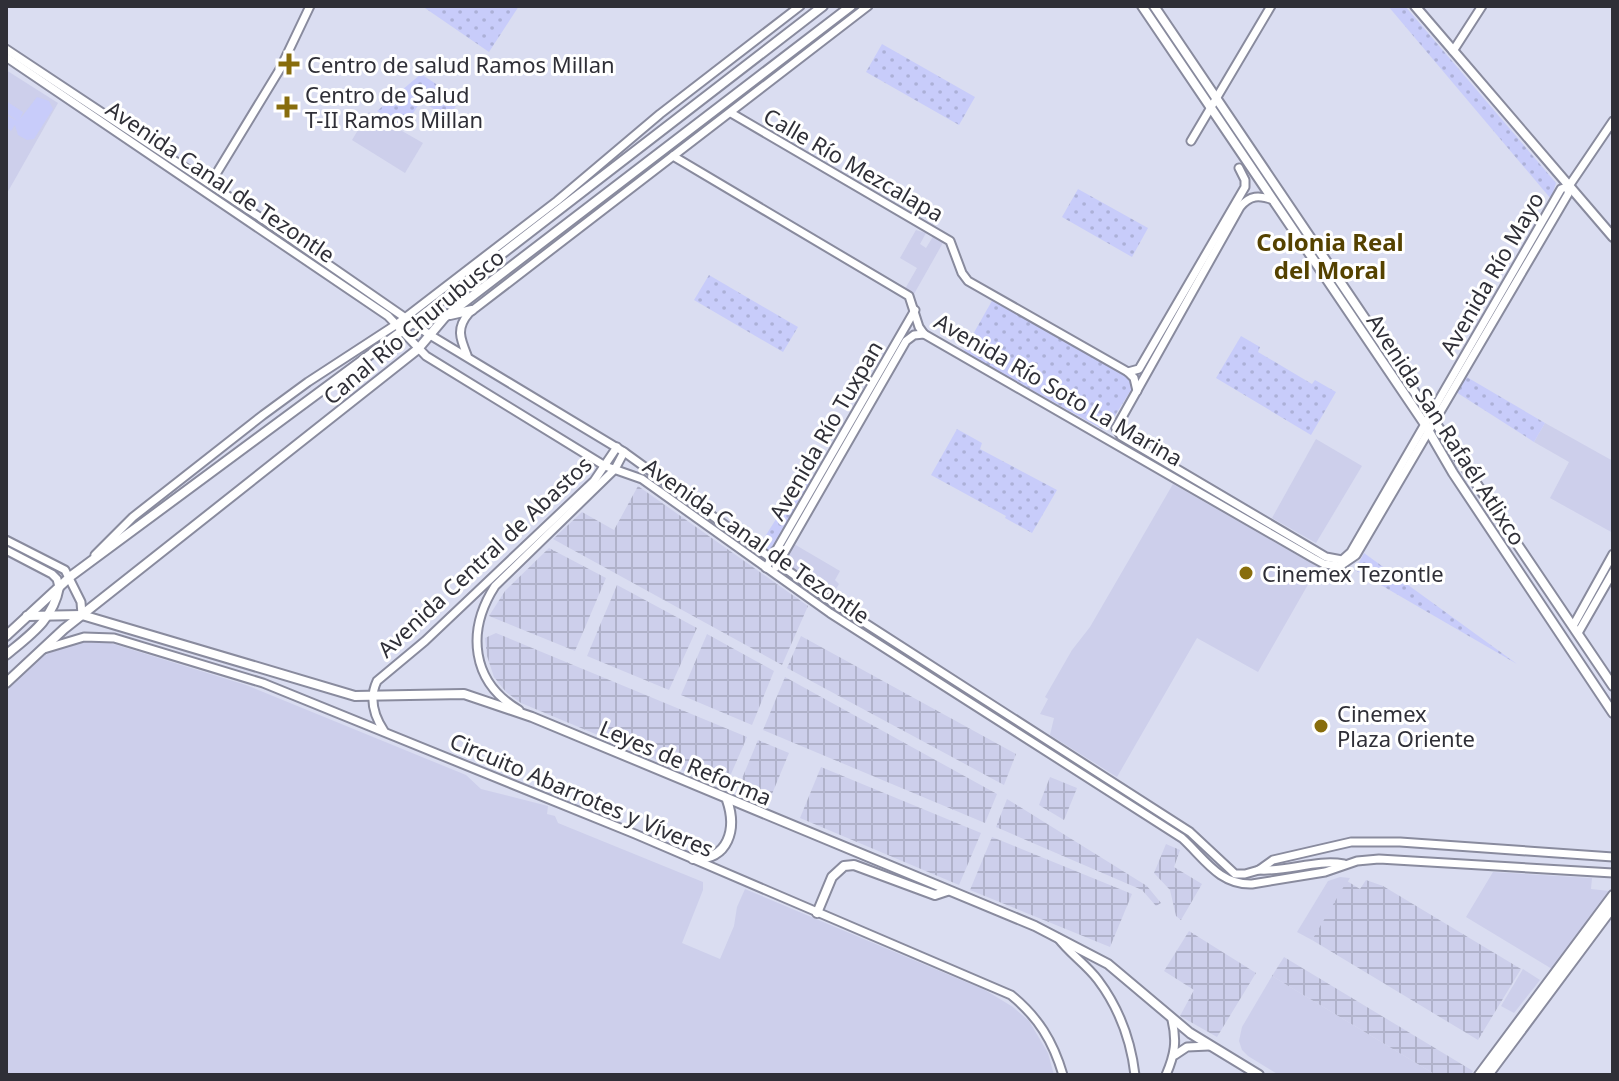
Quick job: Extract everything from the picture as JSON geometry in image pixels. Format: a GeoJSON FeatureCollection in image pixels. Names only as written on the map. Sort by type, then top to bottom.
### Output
{"type":"FeatureCollection","features":[{"type":"Feature","properties":{"kind":"main road","name":"Canal Río Churubusco"},"geometry":{"type":"LineString","coordinates":[[6,636],[70,578],[550,218],[823,6]]}},
{"type":"Feature","properties":{"kind":"main road","name":"Canal Río Churubusco"},"geometry":{"type":"LineString","coordinates":[[6,683],[38,651],[82,615],[418,349],[445,317],[851,6]]}},
{"type":"Feature","properties":{"kind":"main road","name":"Avenida San Rafaél Atlixco"},"geometry":{"type":"LineString","coordinates":[[1142,6],[1613,713]]}},
{"type":"Feature","properties":{"kind":"main road","name":"Avenida San Rafaél Atlixco"},"geometry":{"type":"LineString","coordinates":[[1154,6],[1613,686]]}},
{"type":"Feature","properties":{"kind":"main road"},"geometry":{"type":"LineString","coordinates":[[1415,6],[1613,237]]}},
{"type":"Feature","properties":{"kind":"main road"},"geometry":{"type":"LineString","coordinates":[[550,218],[557,201]]}},
{"type":"Feature","properties":{"kind":"main road"},"geometry":{"type":"LineString","coordinates":[[445,317],[472,310]]}},
{"type":"Feature","properties":{"kind":"main road"},"geometry":{"type":"LineString","coordinates":[[6,655],[51,614],[59,587]]}},
{"type":"Feature","properties":{"kind":"main road","name":"Leyes de Reforma"},"geometry":{"type":"LineString","coordinates":[[27,616],[82,615],[355,696],[464,694],[532,717],[1057,936],[1108,964],[1172,1020],[1259,1075]]}},
{"type":"Feature","properties":{"kind":"main road"},"geometry":{"type":"LineString","coordinates":[[693,859],[708,860],[721,853],[732,825],[727,800]]}},
{"type":"Feature","properties":{"kind":"main road"},"geometry":{"type":"LineString","coordinates":[[817,913],[832,877],[844,866],[854,865],[935,895],[948,891]]}},
{"type":"Feature","properties":{"kind":"main road"},"geometry":{"type":"LineString","coordinates":[[1479,1075],[1613,895]]}},
{"type":"Feature","properties":{"kind":"main road"},"geometry":{"type":"LineString","coordinates":[[1488,1075],[1613,907]]}},
{"type":"Feature","properties":{"kind":"street"},"geometry":{"type":"LineString","coordinates":[[210,184],[280,69],[310,6]]}},
{"type":"Feature","properties":{"kind":"street","name":"Canal Río Churubusco"},"geometry":{"type":"LineString","coordinates":[[410,320],[660,114],[800,6]]}},
{"type":"Feature","properties":{"kind":"street","name":"Canal Río Churubusco"},"geometry":{"type":"LineString","coordinates":[[472,310],[868,6]]}},
{"type":"Feature","properties":{"kind":"street"},"geometry":{"type":"LineString","coordinates":[[1191,141],[1271,6]]}},
{"type":"Feature","properties":{"kind":"street"},"geometry":{"type":"LineString","coordinates":[[1453,51],[1482,6]]}},
{"type":"Feature","properties":{"kind":"street","name":"Avenida Canal de Tezontle"},"geometry":{"type":"LineString","coordinates":[[6,49],[430,335],[620,450],[826,598],[1190,832],[1230,871],[1240,875],[1331,862],[1346,864]]}},
{"type":"Feature","properties":{"kind":"street","name":"Avenida Canal de Tezontle"},"geometry":{"type":"LineString","coordinates":[[6,57],[349,289],[400,328],[418,349],[605,466],[642,479],[869,639],[1182,838],[1225,879],[1252,884],[1379,859],[1613,873]]}},
{"type":"Feature","properties":{"kind":"street","name":"Calle Río Mezcalapa"},"geometry":{"type":"LineString","coordinates":[[731,113],[950,241],[968,281],[1128,372]]}},
{"type":"Feature","properties":{"kind":"street","name":"Avenida Río Mayo"},"geometry":{"type":"LineString","coordinates":[[1325,561],[1335,566],[1346,565],[1356,555],[1561,189],[1569,186],[1613,121]]}},
{"type":"Feature","properties":{"kind":"street","name":"Avenida Río Soto La Marina"},"geometry":{"type":"LineString","coordinates":[[673,156],[903,291],[909,296],[924,334],[1325,561]]}},
{"type":"Feature","properties":{"kind":"street"},"geometry":{"type":"LineString","coordinates":[[1137,391],[1134,378],[1128,372],[1139,369],[1245,187],[1239,168]]}},
{"type":"Feature","properties":{"kind":"street"},"geometry":{"type":"LineString","coordinates":[[1101,434],[1116,428],[1240,207],[1256,196],[1273,200]]}},
{"type":"Feature","properties":{"kind":"street"},"geometry":{"type":"LineString","coordinates":[[467,355],[460,331],[464,319],[472,310]]}},
{"type":"Feature","properties":{"kind":"street","name":"Avenida Río Tuxpan"},"geometry":{"type":"LineString","coordinates":[[842,445],[915,310]]}},
{"type":"Feature","properties":{"kind":"street","name":"Canal Río Churubusco"},"geometry":{"type":"LineString","coordinates":[[86,566],[133,517],[263,415],[308,382],[400,328]]}},
{"type":"Feature","properties":{"kind":"street","name":"Avenida Río Tuxpan"},"geometry":{"type":"LineString","coordinates":[[772,572],[775,560],[906,341],[914,335],[924,334]]}},
{"type":"Feature","properties":{"kind":"street","name":"Avenida Río Soto La Marina"},"geometry":{"type":"LineString","coordinates":[[1116,428],[1121,436],[1325,561]]}},
{"type":"Feature","properties":{"kind":"street","name":"Avenida Central de Abastos"},"geometry":{"type":"LineString","coordinates":[[373,698],[377,681],[425,641],[594,481],[620,450]]}},
{"type":"Feature","properties":{"kind":"street","name":"Avenida Central de Abastos"},"geometry":{"type":"LineString","coordinates":[[532,717],[508,704],[495,692],[485,676],[477,652],[479,619],[495,586],[615,469],[620,450]]}},
{"type":"Feature","properties":{"kind":"street"},"geometry":{"type":"LineString","coordinates":[[6,540],[59,565],[70,578],[81,602],[82,615]]}},
{"type":"Feature","properties":{"kind":"street"},"geometry":{"type":"LineString","coordinates":[[6,550],[52,574],[59,587]]}},
{"type":"Feature","properties":{"kind":"street"},"geometry":{"type":"LineString","coordinates":[[1576,629],[1613,554]]}},
{"type":"Feature","properties":{"kind":"street"},"geometry":{"type":"LineString","coordinates":[[772,572],[786,569]]}},
{"type":"Feature","properties":{"kind":"street"},"geometry":{"type":"LineString","coordinates":[[1576,629],[1613,572]]}},
{"type":"Feature","properties":{"kind":"street","name":"Circuito Abarrotes y Víveres"},"geometry":{"type":"LineString","coordinates":[[38,651],[97,636],[124,640],[263,683],[693,859],[1011,995],[1026,1007],[1045,1031],[1063,1075]]}},
{"type":"Feature","properties":{"kind":"street"},"geometry":{"type":"LineString","coordinates":[[373,698],[376,717],[386,733]]}},
{"type":"Feature","properties":{"kind":"street"},"geometry":{"type":"LineString","coordinates":[[1378,841],[1373,848],[1379,859]]}},
{"type":"Feature","properties":{"kind":"street"},"geometry":{"type":"LineString","coordinates":[[1259,870],[1273,860],[1308,851],[1351,842],[1378,841],[1613,857]]}},
{"type":"Feature","properties":{"kind":"street"},"geometry":{"type":"LineString","coordinates":[[1432,860],[1436,852],[1433,844]]}},
{"type":"Feature","properties":{"kind":"street"},"geometry":{"type":"LineString","coordinates":[[1501,865],[1496,858],[1502,849]]}},
{"type":"Feature","properties":{"kind":"street"},"geometry":{"type":"LineString","coordinates":[[1557,853],[1563,859],[1557,869]]}},
{"type":"Feature","properties":{"kind":"street"},"geometry":{"type":"LineString","coordinates":[[1057,936],[1069,953],[1097,979],[1109,997],[1126,1033],[1135,1075]]}},
{"type":"Feature","properties":{"kind":"street"},"geometry":{"type":"LineString","coordinates":[[1166,1075],[1175,1055],[1172,1020]]}},
{"type":"Feature","properties":{"kind":"street"},"geometry":{"type":"LineString","coordinates":[[1175,1055],[1187,1047],[1210,1046]]}},
{"type":"Feature","properties":{"kind":"shaded area"},"geometry":{"type":"Polygon","coordinates":[[[422,6],[519,6],[489,52],[422,6]]]}},
{"type":"Feature","properties":{"kind":"shaded area"},"geometry":{"type":"Polygon","coordinates":[[[1388,6],[1405,6],[1556,183],[1551,199],[1388,6]]]}},
{"type":"Feature","properties":{"kind":"shaded area"},"geometry":{"type":"Polygon","coordinates":[[[882,44],[975,97],[959,125],[866,72],[882,44]]]}},
{"type":"Feature","properties":{"kind":"shaded area"},"geometry":{"type":"Polygon","coordinates":[[[6,70],[58,103],[6,195],[6,70]]]}},
{"type":"Feature","properties":{"kind":"shaded area"},"geometry":{"type":"Polygon","coordinates":[[[421,74],[460,100],[448,118],[421,101],[404,127],[377,111],[421,74]]]}},
{"type":"Feature","properties":{"kind":"shaded area"},"geometry":{"type":"Polygon","coordinates":[[[37,97],[49,101],[53,109],[34,139],[27,140],[18,135],[15,125],[11,131],[6,127],[6,115],[18,121],[6,113],[6,101],[23,112],[20,119],[37,97]]]}},
{"type":"Feature","properties":{"kind":"shaded area"},"geometry":{"type":"Polygon","coordinates":[[[369,112],[423,143],[405,173],[352,140],[369,112]]]}},
{"type":"Feature","properties":{"kind":"shaded area"},"geometry":{"type":"Polygon","coordinates":[[[1078,189],[1148,228],[1132,257],[1062,217],[1078,189]]]}},
{"type":"Feature","properties":{"kind":"shaded area"},"geometry":{"type":"Polygon","coordinates":[[[916,230],[926,233],[920,244],[926,248],[934,235],[944,241],[914,294],[905,289],[917,268],[900,258],[916,230]]]}},
{"type":"Feature","properties":{"kind":"shaded area"},"geometry":{"type":"Polygon","coordinates":[[[709,275],[798,327],[783,352],[694,300],[709,275]]]}},
{"type":"Feature","properties":{"kind":"shaded area"},"geometry":{"type":"Polygon","coordinates":[[[993,299],[1131,378],[1133,387],[1109,425],[1102,429],[963,352],[993,299]]]}},
{"type":"Feature","properties":{"kind":"shaded area"},"geometry":{"type":"Polygon","coordinates":[[[1241,336],[1260,347],[1258,352],[1312,384],[1315,380],[1336,392],[1311,435],[1216,378],[1241,336]]]}},
{"type":"Feature","properties":{"kind":"shaded area"},"geometry":{"type":"Polygon","coordinates":[[[1465,376],[1545,423],[1534,442],[1456,392],[1465,376]]]}},
{"type":"Feature","properties":{"kind":"shaded area"},"geometry":{"type":"Polygon","coordinates":[[[1545,423],[1613,461],[1613,533],[1550,498],[1569,462],[1534,442],[1545,423]]]}},
{"type":"Feature","properties":{"kind":"shaded area"},"geometry":{"type":"Polygon","coordinates":[[[957,429],[982,443],[980,449],[1057,490],[1032,533],[931,475],[957,429]]]}},
{"type":"Feature","properties":{"kind":"shaded area"},"geometry":{"type":"Polygon","coordinates":[[[1316,439],[1362,466],[1316,543],[1272,518],[1316,439]]]}},
{"type":"Feature","properties":{"kind":"shaded area"},"geometry":{"type":"Polygon","coordinates":[[[804,475],[815,481],[772,556],[759,546],[804,475]]]}},
{"type":"Feature","properties":{"kind":"shaded area"},"geometry":{"type":"Polygon","coordinates":[[[1173,484],[1318,567],[1258,672],[1197,638],[1117,777],[1050,735],[1054,718],[1040,714],[1048,699],[1045,697],[1072,650],[1090,627],[1173,484]]]}},
{"type":"Feature","properties":{"kind":"shaded area"},"geometry":{"type":"Polygon","coordinates":[[[638,486],[808,606],[782,665],[553,539],[582,512],[614,530],[638,486]]]}},
{"type":"Feature","properties":{"kind":"shaded area"},"geometry":{"type":"Polygon","coordinates":[[[794,544],[840,571],[835,580],[839,584],[831,597],[782,563],[794,544]]]}},
{"type":"Feature","properties":{"kind":"shaded area"},"geometry":{"type":"Polygon","coordinates":[[[549,548],[606,578],[575,651],[489,616],[505,591],[549,548]]]}},
{"type":"Feature","properties":{"kind":"shaded area"},"geometry":{"type":"Polygon","coordinates":[[[1364,553],[1517,664],[1355,570],[1364,553]]]}},
{"type":"Feature","properties":{"kind":"shaded area"},"geometry":{"type":"Polygon","coordinates":[[[617,585],[697,628],[669,690],[587,656],[617,585]]]}},
{"type":"Feature","properties":{"kind":"shaded area"},"geometry":{"type":"Polygon","coordinates":[[[496,633],[747,737],[725,788],[521,703],[506,692],[494,677],[485,638],[496,633]]]}},
{"type":"Feature","properties":{"kind":"shaded area"},"geometry":{"type":"Polygon","coordinates":[[[707,634],[774,671],[752,725],[681,695],[707,634]]]}},
{"type":"Feature","properties":{"kind":"shaded area"},"geometry":{"type":"Polygon","coordinates":[[[801,636],[1016,754],[1004,785],[787,668],[801,636]]]}},
{"type":"Feature","properties":{"kind":"shaded area"},"geometry":{"type":"Polygon","coordinates":[[[107,642],[246,685],[466,775],[481,789],[548,806],[547,814],[555,816],[558,823],[703,882],[703,890],[682,943],[720,959],[745,889],[985,990],[1029,1021],[1048,1053],[1054,1075],[6,1075],[6,691],[45,655],[75,643],[107,642]]]}},
{"type":"Feature","properties":{"kind":"shaded area"},"geometry":{"type":"Polygon","coordinates":[[[785,677],[997,794],[985,823],[763,730],[785,677]]]}},
{"type":"Feature","properties":{"kind":"shaded area"},"geometry":{"type":"Polygon","coordinates":[[[758,740],[789,753],[767,806],[736,793],[758,740]]]}},
{"type":"Feature","properties":{"kind":"shaded area"},"geometry":{"type":"Polygon","coordinates":[[[821,767],[981,833],[959,885],[800,818],[821,767]]]}},
{"type":"Feature","properties":{"kind":"shaded area"},"geometry":{"type":"Polygon","coordinates":[[[1050,777],[1077,788],[1064,820],[1039,805],[1050,777]]]}},
{"type":"Feature","properties":{"kind":"shaded area"},"geometry":{"type":"Polygon","coordinates":[[[1007,799],[1147,886],[1161,903],[1156,906],[1142,890],[996,827],[1007,799]]]}},
{"type":"Feature","properties":{"kind":"shaded area"},"geometry":{"type":"Polygon","coordinates":[[[992,837],[1132,894],[1110,947],[970,890],[992,837]]]}},
{"type":"Feature","properties":{"kind":"shaded area"},"geometry":{"type":"Polygon","coordinates":[[[1166,844],[1180,850],[1174,867],[1202,884],[1181,920],[1176,916],[1170,890],[1154,873],[1166,844]]]}},
{"type":"Feature","properties":{"kind":"shaded area"},"geometry":{"type":"Polygon","coordinates":[[[1493,872],[1592,878],[1591,889],[1609,891],[1552,969],[1466,917],[1493,872]]]}},
{"type":"Feature","properties":{"kind":"shaded area"},"geometry":{"type":"Polygon","coordinates":[[[1350,878],[1312,940],[1297,932],[1328,881],[1350,878]]]}},
{"type":"Feature","properties":{"kind":"shaded area"},"geometry":{"type":"Polygon","coordinates":[[[1366,880],[1383,886],[1521,969],[1478,1040],[1312,940],[1347,881],[1360,889],[1366,880]]]}},
{"type":"Feature","properties":{"kind":"shaded area"},"geometry":{"type":"Polygon","coordinates":[[[1189,931],[1256,973],[1217,1037],[1180,1016],[1194,990],[1164,971],[1189,931]]]}},
{"type":"Feature","properties":{"kind":"shaded area"},"geometry":{"type":"Polygon","coordinates":[[[1284,957],[1473,1071],[1470,1075],[1436,1075],[1272,976],[1284,957]]]}},
{"type":"Feature","properties":{"kind":"shaded area"},"geometry":{"type":"Polygon","coordinates":[[[1523,969],[1540,980],[1514,1013],[1501,1006],[1523,969]]]}},
{"type":"Feature","properties":{"kind":"shaded area"},"geometry":{"type":"Polygon","coordinates":[[[1272,976],[1436,1075],[1279,1075],[1248,1056],[1239,1041],[1242,1027],[1272,976]]]}},
{"type":"Feature","properties":{"kind":"place","name":"Centro de salud Ramos Millan"},"geometry":{"type":"Point","coordinates":[289,64]}},
{"type":"Feature","properties":{"kind":"place","name":"Centro de Salud T-II Ramos Millan"},"geometry":{"type":"Point","coordinates":[287,107]}},
{"type":"Feature","properties":{"kind":"place","name":"Cinemex Tezontle"},"geometry":{"type":"Point","coordinates":[1246,573]}},
{"type":"Feature","properties":{"kind":"place","name":"Cinemex Plaza Oriente"},"geometry":{"type":"Point","coordinates":[1321,726]}},
{"type":"Feature","properties":{"kind":"district","name":"Colonia Real del Moral"},"geometry":{"type":"Point","coordinates":[1330,255]}}]}
